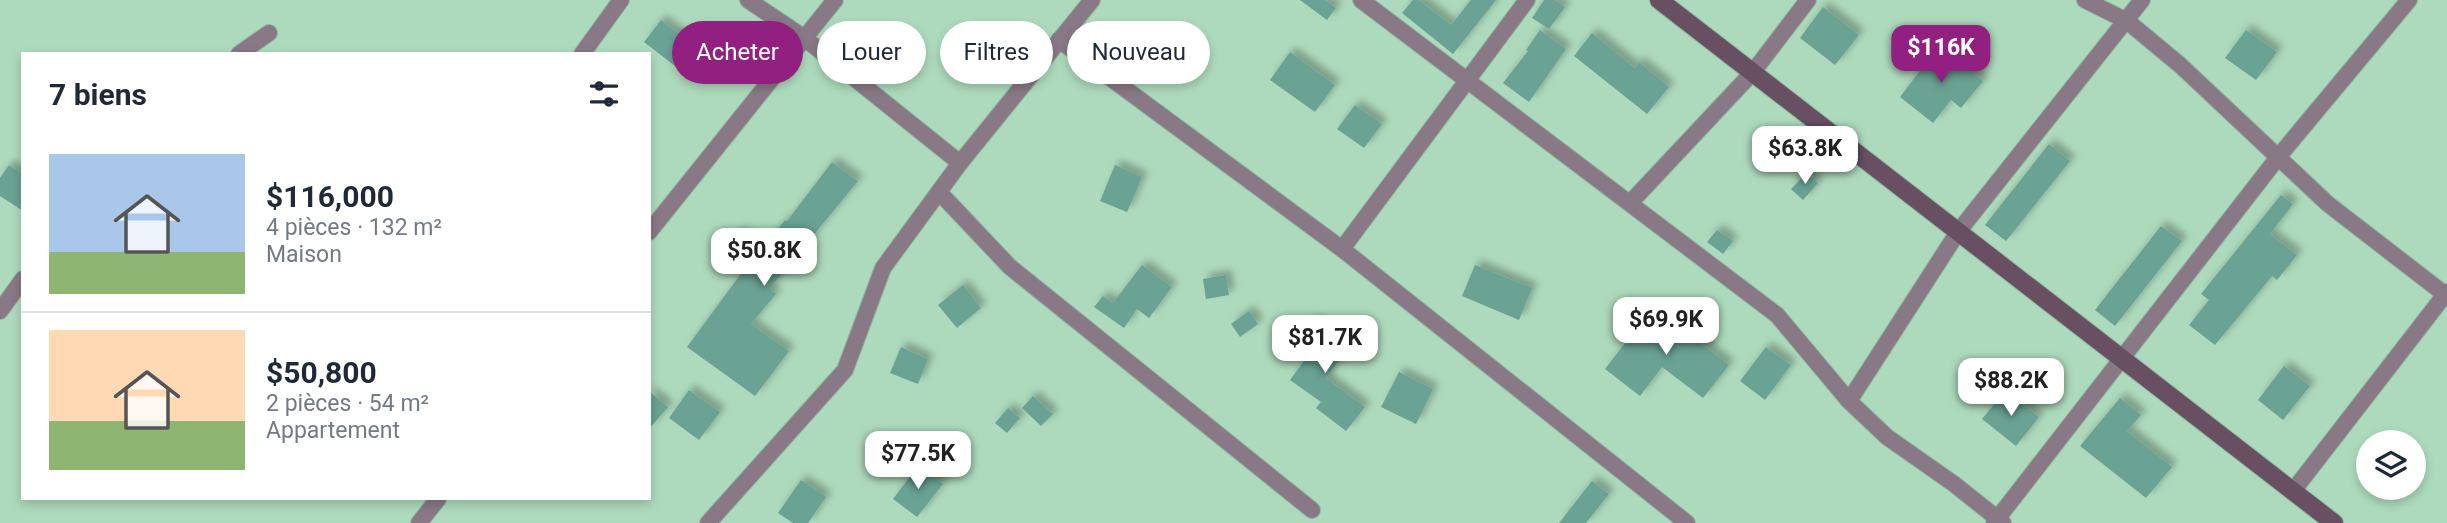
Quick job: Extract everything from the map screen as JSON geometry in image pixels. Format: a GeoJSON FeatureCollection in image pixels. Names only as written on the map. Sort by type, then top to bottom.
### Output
{"type":"FeatureCollection","features":[{"type":"Feature","properties":{"kind":"street"},"geometry":{"type":"LineString","coordinates":[[583,52],[621,0]]}},
{"type":"Feature","properties":{"kind":"street"},"geometry":{"type":"LineString","coordinates":[[748,0],[779,21]]}},
{"type":"Feature","properties":{"kind":"street"},"geometry":{"type":"LineString","coordinates":[[835,0],[803,37],[960,163]]}},
{"type":"Feature","properties":{"kind":"street"},"geometry":{"type":"LineString","coordinates":[[708,523],[845,370],[883,268],[960,163],[1092,0]]}},
{"type":"Feature","properties":{"kind":"street"},"geometry":{"type":"LineString","coordinates":[[1361,0],[1777,315],[1849,401],[1887,437],[1954,484],[1998,522],[2279,156],[2409,0]]}},
{"type":"Feature","properties":{"kind":"street"},"geometry":{"type":"LineString","coordinates":[[1342,249],[1527,0]]}},
{"type":"Feature","properties":{"kind":"street"},"geometry":{"type":"LineString","coordinates":[[1659,0],[2334,523]]}},
{"type":"Feature","properties":{"kind":"street"},"geometry":{"type":"LineString","coordinates":[[1630,203],[1753,72],[1808,0]]}},
{"type":"Feature","properties":{"kind":"street"},"geometry":{"type":"LineString","coordinates":[[2085,0],[2127,20],[2180,65],[2328,204],[2446,294],[2293,491]]}},
{"type":"Feature","properties":{"kind":"street"},"geometry":{"type":"LineString","coordinates":[[1849,401],[1958,232],[2142,0]]}},
{"type":"Feature","properties":{"kind":"street"},"geometry":{"type":"LineString","coordinates":[[242,52],[269,33]]}},
{"type":"Feature","properties":{"kind":"street"},"geometry":{"type":"LineString","coordinates":[[1059,40],[1342,249],[1687,523]]}},
{"type":"Feature","properties":{"kind":"street"},"geometry":{"type":"LineString","coordinates":[[651,229],[766,84]]}},
{"type":"Feature","properties":{"kind":"street"},"geometry":{"type":"LineString","coordinates":[[939,192],[1010,267],[1312,510]]}},
{"type":"Feature","properties":{"kind":"street"},"geometry":{"type":"LineString","coordinates":[[0,311],[21,282]]}},
{"type":"Feature","properties":{"kind":"street"},"geometry":{"type":"LineString","coordinates":[[419,523],[437,500]]}},
{"type":"Feature","properties":{"kind":"building"},"geometry":{"type":"Polygon","coordinates":[[[1300,0],[1325,0],[1336,8],[1327,20],[1300,0]]]}},
{"type":"Feature","properties":{"kind":"building"},"geometry":{"type":"Polygon","coordinates":[[[1413,0],[1419,0],[1451,25],[1471,0],[1496,0],[1453,54],[1402,13],[1413,0]]]}},
{"type":"Feature","properties":{"kind":"building"},"geometry":{"type":"Polygon","coordinates":[[[1544,0],[1555,0],[1565,7],[1549,29],[1532,18],[1544,0]]]}},
{"type":"Feature","properties":{"kind":"building"},"geometry":{"type":"Polygon","coordinates":[[[1823,7],[1859,35],[1835,65],[1800,38],[1823,7]]]}},
{"type":"Feature","properties":{"kind":"building"},"geometry":{"type":"Polygon","coordinates":[[[661,20],[672,29],[672,64],[644,42],[661,20]]]}},
{"type":"Feature","properties":{"kind":"building"},"geometry":{"type":"Polygon","coordinates":[[[1540,30],[1566,49],[1529,102],[1503,83],[1528,51],[1526,50],[1540,30]]]}},
{"type":"Feature","properties":{"kind":"building"},"geometry":{"type":"Polygon","coordinates":[[[2246,30],[2277,52],[2256,80],[2225,58],[2246,30]]]}},
{"type":"Feature","properties":{"kind":"building"},"geometry":{"type":"Polygon","coordinates":[[[1592,33],[1635,68],[1639,62],[1669,87],[1647,114],[1574,56],[1592,33]]]}},
{"type":"Feature","properties":{"kind":"building"},"geometry":{"type":"Polygon","coordinates":[[[1939,46],[1983,81],[1961,108],[1951,100],[1933,123],[1900,97],[1939,46]]]}},
{"type":"Feature","properties":{"kind":"building"},"geometry":{"type":"Polygon","coordinates":[[[1290,52],[1335,85],[1315,112],[1270,80],[1290,52]]]}},
{"type":"Feature","properties":{"kind":"building"},"geometry":{"type":"Polygon","coordinates":[[[1355,105],[1382,124],[1364,148],[1337,129],[1355,105]]]}},
{"type":"Feature","properties":{"kind":"building"},"geometry":{"type":"Polygon","coordinates":[[[2049,144],[2070,161],[2006,241],[1985,225],[2049,144]]]}},
{"type":"Feature","properties":{"kind":"building"},"geometry":{"type":"Polygon","coordinates":[[[832,162],[858,181],[770,288],[776,294],[751,324],[789,351],[755,396],[687,347],[743,271],[722,255],[739,232],[762,249],[832,162]]]}},
{"type":"Feature","properties":{"kind":"building"},"geometry":{"type":"Polygon","coordinates":[[[9,165],[21,173],[21,210],[0,196],[0,178],[9,165]]]}},
{"type":"Feature","properties":{"kind":"building"},"geometry":{"type":"Polygon","coordinates":[[[1115,165],[1142,177],[1127,212],[1100,201],[1115,165]]]}},
{"type":"Feature","properties":{"kind":"building"},"geometry":{"type":"Polygon","coordinates":[[[1807,173],[1818,183],[1803,200],[1791,189],[1807,173]]]}},
{"type":"Feature","properties":{"kind":"building"},"geometry":{"type":"Polygon","coordinates":[[[2281,195],[2293,204],[2270,234],[2297,255],[2277,280],[2272,276],[2215,345],[2189,325],[2209,300],[2201,294],[2281,195]]]}},
{"type":"Feature","properties":{"kind":"building"},"geometry":{"type":"Polygon","coordinates":[[[2161,226],[2182,241],[2115,326],[2095,310],[2161,226]]]}},
{"type":"Feature","properties":{"kind":"building"},"geometry":{"type":"Polygon","coordinates":[[[1717,230],[1733,241],[1723,254],[1707,242],[1717,230]]]}},
{"type":"Feature","properties":{"kind":"building"},"geometry":{"type":"Polygon","coordinates":[[[1142,265],[1172,287],[1149,318],[1137,309],[1124,328],[1094,307],[1103,296],[1113,303],[1142,265]]]}},
{"type":"Feature","properties":{"kind":"building"},"geometry":{"type":"Polygon","coordinates":[[[1475,265],[1532,288],[1519,320],[1462,296],[1475,265]]]}},
{"type":"Feature","properties":{"kind":"building"},"geometry":{"type":"Polygon","coordinates":[[[1226,275],[1229,295],[1206,299],[1203,279],[1226,275]]]}},
{"type":"Feature","properties":{"kind":"building"},"geometry":{"type":"Polygon","coordinates":[[[963,285],[981,308],[957,328],[938,305],[963,285]]]}},
{"type":"Feature","properties":{"kind":"building"},"geometry":{"type":"Polygon","coordinates":[[[1654,306],[1729,365],[1703,398],[1662,367],[1640,396],[1605,369],[1654,306]]]}},
{"type":"Feature","properties":{"kind":"building"},"geometry":{"type":"Polygon","coordinates":[[[1249,311],[1258,324],[1240,337],[1231,324],[1249,311]]]}},
{"type":"Feature","properties":{"kind":"building"},"geometry":{"type":"Polygon","coordinates":[[[1312,320],[1349,347],[1326,378],[1365,407],[1346,431],[1316,408],[1321,402],[1290,380],[1307,357],[1293,347],[1312,320]]]}},
{"type":"Feature","properties":{"kind":"building"},"geometry":{"type":"Polygon","coordinates":[[[901,347],[928,359],[918,384],[890,373],[901,347]]]}},
{"type":"Feature","properties":{"kind":"building"},"geometry":{"type":"Polygon","coordinates":[[[1766,347],[1791,365],[1765,400],[1740,381],[1766,347]]]}},
{"type":"Feature","properties":{"kind":"building"},"geometry":{"type":"Polygon","coordinates":[[[2284,366],[2310,386],[2283,420],[2258,400],[2284,366]]]}},
{"type":"Feature","properties":{"kind":"building"},"geometry":{"type":"Polygon","coordinates":[[[1399,372],[1433,389],[1416,424],[1381,407],[1399,372]]]}},
{"type":"Feature","properties":{"kind":"building"},"geometry":{"type":"Polygon","coordinates":[[[689,390],[720,412],[699,440],[669,418],[689,390]]]}},
{"type":"Feature","properties":{"kind":"building"},"geometry":{"type":"Polygon","coordinates":[[[2006,390],[2039,417],[2016,446],[1982,419],[2006,390]]]}},
{"type":"Feature","properties":{"kind":"building"},"geometry":{"type":"Polygon","coordinates":[[[651,393],[668,407],[651,427],[651,393]]]}},
{"type":"Feature","properties":{"kind":"building"},"geometry":{"type":"Polygon","coordinates":[[[1033,396],[1053,414],[1041,426],[1022,408],[1033,396]]]}},
{"type":"Feature","properties":{"kind":"building"},"geometry":{"type":"Polygon","coordinates":[[[2120,398],[2141,415],[2127,431],[2172,467],[2146,498],[2080,446],[2120,398]]]}},
{"type":"Feature","properties":{"kind":"building"},"geometry":{"type":"Polygon","coordinates":[[[1008,408],[1020,418],[1007,433],[995,423],[1008,408]]]}},
{"type":"Feature","properties":{"kind":"building"},"geometry":{"type":"Polygon","coordinates":[[[919,465],[943,484],[917,517],[893,499],[919,465]]]}},
{"type":"Feature","properties":{"kind":"building"},"geometry":{"type":"Polygon","coordinates":[[[801,480],[826,497],[808,523],[793,523],[778,513],[801,480]]]}},
{"type":"Feature","properties":{"kind":"building"},"geometry":{"type":"Polygon","coordinates":[[[1592,481],[1609,494],[1586,523],[1559,523],[1592,481]]]}}]}
